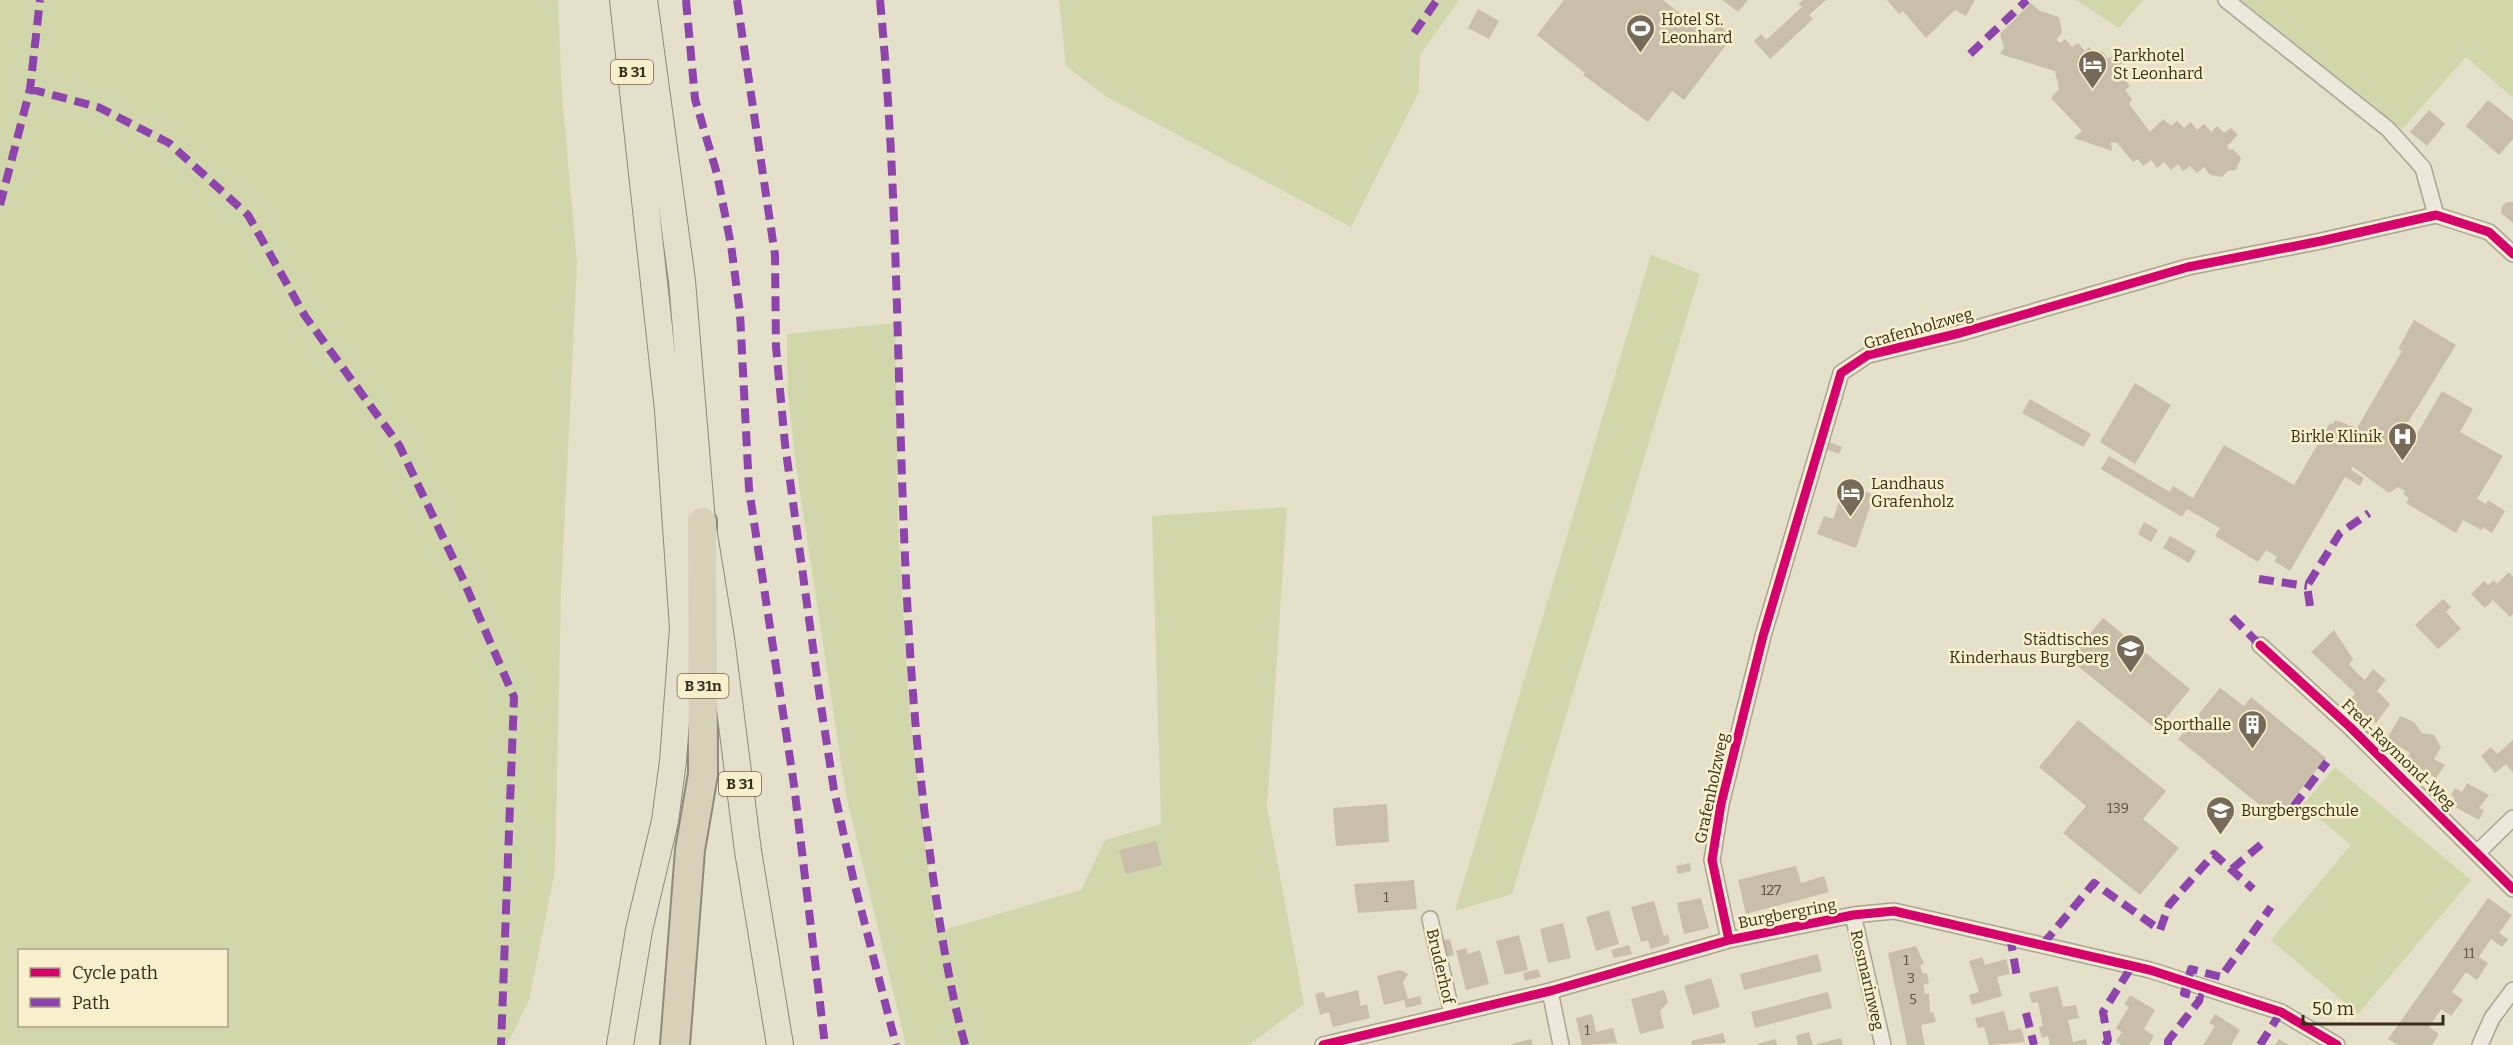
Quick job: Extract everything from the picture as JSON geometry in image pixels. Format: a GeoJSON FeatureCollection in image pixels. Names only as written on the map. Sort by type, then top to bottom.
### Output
{"type":"FeatureCollection","features":[{"type":"Feature","properties":{"kind":"highway","name":"B 31n"},"geometry":{"type":"LineString","coordinates":[[675,1045],[690,850],[703,774],[702,522]]}},
{"type":"Feature","properties":{"kind":"highway","name":"B 31n"},"geometry":{"type":"LineString","coordinates":[[683,628],[684,777],[690,850]]}},
{"type":"Feature","properties":{"kind":"main road","name":"B 31"},"geometry":{"type":"LineString","coordinates":[[620,1045],[639,930],[665,822],[673,761],[683,628],[668,410],[623,0]]}},
{"type":"Feature","properties":{"kind":"main road","name":"B 31"},"geometry":{"type":"LineString","coordinates":[[644,0],[682,281],[702,522],[721,638],[748,851],[780,1045]]}},
{"type":"Feature","properties":{"kind":"street"},"geometry":{"type":"LineString","coordinates":[[2226,0],[2388,129],[2423,168],[2436,215],[2489,232],[2513,254]]}},
{"type":"Feature","properties":{"kind":"street","name":"Grafenholzweg"},"geometry":{"type":"LineString","coordinates":[[1729,940],[1712,860],[1721,804],[1763,636],[1841,373],[1868,355],[1960,333],[2166,272],[2321,242],[2436,215]]}},
{"type":"Feature","properties":{"kind":"street","name":"Fred-Raymond-Weg"},"geometry":{"type":"LineString","coordinates":[[2260,645],[2350,726],[2513,889]]}},
{"type":"Feature","properties":{"kind":"street"},"geometry":{"type":"LineString","coordinates":[[2478,852],[2513,818]]}},
{"type":"Feature","properties":{"kind":"street","name":"Burgbergring"},"geometry":{"type":"LineString","coordinates":[[1323,1045],[1550,991],[1729,940],[1853,915],[1894,911],[2150,970],[2281,1012],[2337,1045]]}},
{"type":"Feature","properties":{"kind":"street","name":"Rosmarinweg"},"geometry":{"type":"LineString","coordinates":[[1853,915],[1883,1045]]}},
{"type":"Feature","properties":{"kind":"street","name":"Bruderhof"},"geometry":{"type":"LineString","coordinates":[[1430,919],[1452,1014]]}},
{"type":"Feature","properties":{"kind":"street"},"geometry":{"type":"LineString","coordinates":[[2480,1045],[2492,1018],[2513,990]]}},
{"type":"Feature","properties":{"kind":"street"},"geometry":{"type":"LineString","coordinates":[[1550,991],[1561,1045]]}},
{"type":"Feature","properties":{"kind":"green space"},"geometry":{"type":"Polygon","coordinates":[[[0,0],[558,0],[562,94],[577,263],[561,593],[555,870],[529,1000],[507,1045],[0,1045],[0,0]]]}},
{"type":"Feature","properties":{"kind":"green space"},"geometry":{"type":"Polygon","coordinates":[[[1059,0],[1459,0],[1420,55],[1419,92],[1351,227],[1105,96],[1066,66],[1059,0]]]}},
{"type":"Feature","properties":{"kind":"green space"},"geometry":{"type":"Polygon","coordinates":[[[2076,0],[2143,0],[2119,28],[2076,0]]]}},
{"type":"Feature","properties":{"kind":"green space"},"geometry":{"type":"Polygon","coordinates":[[[2241,0],[2513,0],[2513,98],[2466,57],[2402,129],[2241,0]]]}},
{"type":"Feature","properties":{"kind":"green space"},"geometry":{"type":"Polygon","coordinates":[[[1651,255],[1700,274],[1512,894],[1455,911],[1651,255]]]}},
{"type":"Feature","properties":{"kind":"green space"},"geometry":{"type":"Polygon","coordinates":[[[895,323],[898,524],[910,718],[936,932],[1081,890],[1105,840],[1161,824],[1152,516],[1287,507],[1267,807],[1304,1004],[1249,1045],[906,1045],[846,795],[796,466],[788,394],[787,334],[895,323]]]}},
{"type":"Feature","properties":{"kind":"green space"},"geometry":{"type":"Polygon","coordinates":[[[2335,767],[2471,880],[2358,1014],[2271,940],[2351,845],[2303,805],[2335,767]]]}},
{"type":"Feature","properties":{"kind":"building","name":"Hotel St. Leonhard"},"geometry":{"type":"Polygon","coordinates":[[[1564,0],[1663,0],[1709,36],[1718,25],[1733,36],[1684,100],[1672,91],[1648,122],[1583,75],[1585,73],[1537,35],[1564,0]]]}},
{"type":"Feature","properties":{"kind":"building"},"geometry":{"type":"Polygon","coordinates":[[[1722,0],[1748,0],[1738,12],[1722,0]]]}},
{"type":"Feature","properties":{"kind":"building"},"geometry":{"type":"Polygon","coordinates":[[[1803,0],[1826,0],[1809,15],[1813,19],[1770,59],[1754,41],[1761,34],[1766,40],[1802,7],[1798,4],[1803,0]]]}},
{"type":"Feature","properties":{"kind":"building"},"geometry":{"type":"Polygon","coordinates":[[[1887,0],[1975,0],[1966,16],[1955,10],[1926,38],[1903,11],[1899,14],[1887,0]]]}},
{"type":"Feature","properties":{"kind":"building","name":"Parkhotel St Leonhard"},"geometry":{"type":"Polygon","coordinates":[[[2031,3],[2040,11],[2059,17],[2062,32],[2056,40],[2061,43],[2065,39],[2072,47],[2078,43],[2085,51],[2089,47],[2096,54],[2102,51],[2108,59],[2117,53],[2124,61],[2120,65],[2127,73],[2123,77],[2130,86],[2125,90],[2132,99],[2129,104],[2150,132],[2163,119],[2171,126],[2177,121],[2184,128],[2191,122],[2197,130],[2204,124],[2211,132],[2217,126],[2224,133],[2231,128],[2238,135],[2227,146],[2241,158],[2236,170],[2228,171],[2222,177],[2210,175],[2204,167],[2197,173],[2190,166],[2183,171],[2178,164],[2171,170],[2164,162],[2157,168],[2151,160],[2143,166],[2138,159],[2133,162],[2117,143],[2111,142],[2112,151],[2074,138],[2082,131],[2051,98],[2059,89],[2055,71],[2000,54],[2004,48],[2000,34],[2031,3]]]}},
{"type":"Feature","properties":{"kind":"building"},"geometry":{"type":"Polygon","coordinates":[[[1478,9],[1499,21],[1489,39],[1468,28],[1478,9]]]}},
{"type":"Feature","properties":{"kind":"building"},"geometry":{"type":"Polygon","coordinates":[[[2488,100],[2513,120],[2513,139],[2499,155],[2466,126],[2488,100]]]}},
{"type":"Feature","properties":{"kind":"building"},"geometry":{"type":"Polygon","coordinates":[[[2429,110],[2445,124],[2427,146],[2410,132],[2429,110]]]}},
{"type":"Feature","properties":{"kind":"building"},"geometry":{"type":"Polygon","coordinates":[[[2507,202],[2513,202],[2513,223],[2501,213],[2502,206],[2507,202]]]}},
{"type":"Feature","properties":{"kind":"building","name":"Birkle Klinik"},"geometry":{"type":"Polygon","coordinates":[[[2414,320],[2456,345],[2402,432],[2414,439],[2442,391],[2473,409],[2460,432],[2503,456],[2477,499],[2486,504],[2488,500],[2505,511],[2492,533],[2463,520],[2456,533],[2406,503],[2409,498],[2403,494],[2405,491],[2398,487],[2389,493],[2353,467],[2351,470],[2364,478],[2360,486],[2345,477],[2290,571],[2274,561],[2277,557],[2266,550],[2258,562],[2215,536],[2220,528],[2187,509],[2182,517],[2101,469],[2109,456],[2170,492],[2173,486],[2193,498],[2224,445],[2294,485],[2330,423],[2333,424],[2335,420],[2357,428],[2402,351],[2398,349],[2414,320]]]}},
{"type":"Feature","properties":{"kind":"building"},"geometry":{"type":"Polygon","coordinates":[[[2135,383],[2171,405],[2135,464],[2100,442],[2135,383]]]}},
{"type":"Feature","properties":{"kind":"building"},"geometry":{"type":"Polygon","coordinates":[[[2030,399],[2091,434],[2083,447],[2022,413],[2030,399]]]}},
{"type":"Feature","properties":{"kind":"building"},"geometry":{"type":"Polygon","coordinates":[[[1829,442],[1842,447],[1839,454],[1826,449],[1829,442]]]}},
{"type":"Feature","properties":{"kind":"building","name":"Landhaus Grafenholz"},"geometry":{"type":"Polygon","coordinates":[[[1845,485],[1874,495],[1856,548],[1817,534],[1824,516],[1833,519],[1845,485]]]}},
{"type":"Feature","properties":{"kind":"building"},"geometry":{"type":"Polygon","coordinates":[[[2144,522],[2158,530],[2151,542],[2138,534],[2144,522]]]}},
{"type":"Feature","properties":{"kind":"building"},"geometry":{"type":"Polygon","coordinates":[[[2170,536],[2196,551],[2189,563],[2163,548],[2170,536]]]}},
{"type":"Feature","properties":{"kind":"building"},"geometry":{"type":"Polygon","coordinates":[[[2509,572],[2513,576],[2513,614],[2510,617],[2493,600],[2485,608],[2471,594],[2484,581],[2488,585],[2494,580],[2497,584],[2509,572]]]}},
{"type":"Feature","properties":{"kind":"building"},"geometry":{"type":"Polygon","coordinates":[[[2443,599],[2451,607],[2446,612],[2461,629],[2438,649],[2415,625],[2443,599]]]}},
{"type":"Feature","properties":{"kind":"building","name":"Städtisches Kinderhaus Burgberg"},"geometry":{"type":"Polygon","coordinates":[[[2103,618],[2190,689],[2157,730],[2069,659],[2103,618]]]}},
{"type":"Feature","properties":{"kind":"building"},"geometry":{"type":"Polygon","coordinates":[[[2334,630],[2353,659],[2349,664],[2357,673],[2365,680],[2373,669],[2386,680],[2377,691],[2390,704],[2376,723],[2348,702],[2355,693],[2311,652],[2334,630]]]}},
{"type":"Feature","properties":{"kind":"building","name":"Sporthalle"},"geometry":{"type":"Polygon","coordinates":[[[2220,688],[2244,706],[2251,697],[2326,758],[2277,819],[2178,739],[2220,688]]]}},
{"type":"Feature","properties":{"kind":"building"},"geometry":{"type":"Polygon","coordinates":[[[2400,716],[2414,722],[2422,733],[2434,735],[2441,747],[2434,759],[2445,765],[2436,778],[2406,760],[2410,753],[2387,739],[2400,716]]]}},
{"type":"Feature","properties":{"kind":"building"},"geometry":{"type":"Polygon","coordinates":[[[2078,720],[2166,791],[2143,819],[2179,848],[2140,895],[2063,833],[2086,806],[2039,767],[2078,720]]]}},
{"type":"Feature","properties":{"kind":"building"},"geometry":{"type":"Polygon","coordinates":[[[2513,740],[2513,773],[2506,764],[2495,773],[2481,756],[2491,747],[2497,754],[2513,740]]]}},
{"type":"Feature","properties":{"kind":"building"},"geometry":{"type":"Polygon","coordinates":[[[2467,783],[2489,795],[2479,808],[2484,810],[2479,820],[2451,805],[2455,798],[2451,795],[2455,788],[2462,792],[2467,783]]]}},
{"type":"Feature","properties":{"kind":"building"},"geometry":{"type":"Polygon","coordinates":[[[1387,804],[1389,842],[1336,846],[1333,808],[1387,804]]]}},
{"type":"Feature","properties":{"kind":"building"},"geometry":{"type":"Polygon","coordinates":[[[1156,841],[1162,865],[1126,874],[1119,850],[1156,841]]]}},
{"type":"Feature","properties":{"kind":"building"},"geometry":{"type":"Polygon","coordinates":[[[1690,863],[1691,871],[1678,874],[1676,866],[1690,863]]]}},
{"type":"Feature","properties":{"kind":"building"},"geometry":{"type":"Polygon","coordinates":[[[1796,866],[1801,883],[1824,876],[1829,892],[1746,914],[1738,880],[1796,866]]]}},
{"type":"Feature","properties":{"kind":"building"},"geometry":{"type":"Polygon","coordinates":[[[1414,880],[1417,909],[1358,913],[1354,884],[1414,880]]]}},
{"type":"Feature","properties":{"kind":"building"},"geometry":{"type":"Polygon","coordinates":[[[1701,898],[1709,928],[1684,934],[1677,903],[1701,898]]]}},
{"type":"Feature","properties":{"kind":"building"},"geometry":{"type":"Polygon","coordinates":[[[2488,898],[2512,915],[2499,933],[2508,939],[2502,947],[2491,939],[2479,957],[2488,963],[2477,980],[2466,972],[2452,992],[2463,1000],[2451,1016],[2441,1009],[2429,1027],[2439,1034],[2432,1045],[2397,1045],[2388,1039],[2488,898]]]}},
{"type":"Feature","properties":{"kind":"building"},"geometry":{"type":"Polygon","coordinates":[[[1654,901],[1664,936],[1668,934],[1670,943],[1651,949],[1648,940],[1641,942],[1631,907],[1654,901]]]}},
{"type":"Feature","properties":{"kind":"building"},"geometry":{"type":"Polygon","coordinates":[[[1609,910],[1619,944],[1596,951],[1586,917],[1609,910]]]}},
{"type":"Feature","properties":{"kind":"building"},"geometry":{"type":"Polygon","coordinates":[[[1563,923],[1571,958],[1548,963],[1540,929],[1563,923]]]}},
{"type":"Feature","properties":{"kind":"building"},"geometry":{"type":"Polygon","coordinates":[[[1519,935],[1528,970],[1505,975],[1496,941],[1519,935]]]}},
{"type":"Feature","properties":{"kind":"building"},"geometry":{"type":"Polygon","coordinates":[[[1450,939],[1454,955],[1446,957],[1442,941],[1450,939]]]}},
{"type":"Feature","properties":{"kind":"building"},"geometry":{"type":"Polygon","coordinates":[[[1629,945],[1632,954],[1614,958],[1611,950],[1629,945]]]}},
{"type":"Feature","properties":{"kind":"building"},"geometry":{"type":"Polygon","coordinates":[[[1916,946],[1924,964],[1920,965],[1923,974],[1927,973],[1929,983],[1923,985],[1925,994],[1929,993],[1930,1013],[1933,1012],[1936,1022],[1921,1025],[1925,1045],[1907,1045],[1888,953],[1916,946]]]}},
{"type":"Feature","properties":{"kind":"building"},"geometry":{"type":"Polygon","coordinates":[[[1466,948],[1468,954],[1480,950],[1489,984],[1466,990],[1456,951],[1466,948]]]}},
{"type":"Feature","properties":{"kind":"building"},"geometry":{"type":"Polygon","coordinates":[[[1818,954],[1822,971],[1744,990],[1740,974],[1818,954]]]}},
{"type":"Feature","properties":{"kind":"building"},"geometry":{"type":"Polygon","coordinates":[[[1982,957],[1985,965],[2006,959],[2010,974],[1997,977],[2002,996],[1972,1005],[1969,995],[1979,992],[1969,961],[1982,957]]]}},
{"type":"Feature","properties":{"kind":"building"},"geometry":{"type":"Polygon","coordinates":[[[1538,969],[1541,977],[1525,981],[1523,973],[1538,969]]]}},
{"type":"Feature","properties":{"kind":"building"},"geometry":{"type":"Polygon","coordinates":[[[1400,970],[1408,974],[1403,982],[1408,999],[1420,996],[1422,1004],[1406,1008],[1404,1000],[1384,1005],[1377,976],[1400,970]]]}},
{"type":"Feature","properties":{"kind":"building"},"geometry":{"type":"Polygon","coordinates":[[[1711,978],[1720,1007],[1693,1015],[1684,986],[1711,978]]]}},
{"type":"Feature","properties":{"kind":"building"},"geometry":{"type":"Polygon","coordinates":[[[2058,986],[2063,1007],[2076,1005],[2079,1018],[2068,1020],[2073,1042],[2086,1039],[2087,1045],[2050,1045],[2048,1036],[2042,1038],[2039,1027],[2043,1026],[2038,1002],[2032,1003],[2029,993],[2058,986]]]}},
{"type":"Feature","properties":{"kind":"building"},"geometry":{"type":"Polygon","coordinates":[[[1358,990],[1361,1006],[1367,1004],[1370,1018],[1333,1027],[1329,1012],[1320,1015],[1315,994],[1324,992],[1326,998],[1358,990]]]}},
{"type":"Feature","properties":{"kind":"building"},"geometry":{"type":"Polygon","coordinates":[[[1664,990],[1668,1002],[1660,1011],[1664,1028],[1640,1034],[1631,999],[1664,990]]]}},
{"type":"Feature","properties":{"kind":"building"},"geometry":{"type":"Polygon","coordinates":[[[1828,992],[1832,1008],[1755,1028],[1751,1012],[1828,992]]]}},
{"type":"Feature","properties":{"kind":"building"},"geometry":{"type":"Polygon","coordinates":[[[2130,995],[2155,1010],[2144,1029],[2154,1036],[2149,1045],[2121,1045],[2116,1041],[2122,1032],[2116,1028],[2129,1007],[2124,1004],[2130,995]]]}},
{"type":"Feature","properties":{"kind":"building"},"geometry":{"type":"Polygon","coordinates":[[[2004,1011],[2009,1031],[2021,1028],[2025,1042],[1989,1045],[1984,1027],[1978,1028],[1975,1018],[2004,1011]]]}},
{"type":"Feature","properties":{"kind":"building"},"geometry":{"type":"Polygon","coordinates":[[[1592,1014],[1596,1032],[1613,1028],[1617,1043],[1582,1045],[1576,1018],[1592,1014]]]}},
{"type":"Feature","properties":{"kind":"building"},"geometry":{"type":"Polygon","coordinates":[[[2215,1014],[2240,1030],[2231,1045],[2203,1045],[2215,1026],[2209,1023],[2215,1014]]]}},
{"type":"Feature","properties":{"kind":"building"},"geometry":{"type":"Polygon","coordinates":[[[1809,1032],[1813,1045],[1798,1045],[1796,1036],[1809,1032]]]}},
{"type":"Feature","properties":{"kind":"building"},"geometry":{"type":"Polygon","coordinates":[[[1723,1033],[1726,1043],[1692,1045],[1691,1041],[1723,1033]]]}},
{"type":"Feature","properties":{"kind":"building"},"geometry":{"type":"Polygon","coordinates":[[[1841,1038],[1843,1045],[1817,1045],[1817,1044],[1841,1038]]]}},
{"type":"Feature","properties":{"kind":"building"},"geometry":{"type":"Polygon","coordinates":[[[1531,1039],[1533,1045],[1511,1045],[1511,1044],[1531,1039]]]}},
{"type":"Feature","properties":{"kind":"building"},"geometry":{"type":"Polygon","coordinates":[[[1776,1039],[1777,1045],[1757,1044],[1776,1039]]]}},
{"type":"Feature","properties":{"kind":"building"},"geometry":{"type":"Polygon","coordinates":[[[2279,1039],[2289,1045],[2275,1045],[2279,1039]]]}},
{"type":"Feature","properties":{"kind":"marked path"},"geometry":{"type":"LineString","coordinates":[[0,205],[30,89],[40,0]]}},
{"type":"Feature","properties":{"kind":"marked path"},"geometry":{"type":"LineString","coordinates":[[686,0],[695,99],[717,174],[731,245],[740,313],[749,489],[794,785],[825,1045]]}},
{"type":"Feature","properties":{"kind":"marked path"},"geometry":{"type":"LineString","coordinates":[[737,0],[775,255],[776,347],[785,444],[821,706],[834,790],[854,882],[896,1045]]}},
{"type":"Feature","properties":{"kind":"marked path"},"geometry":{"type":"LineString","coordinates":[[880,0],[888,102],[903,510],[915,714],[925,816],[937,903],[946,960],[965,1045]]}},
{"type":"Feature","properties":{"kind":"marked path"},"geometry":{"type":"LineString","coordinates":[[1414,33],[1437,0]]}},
{"type":"Feature","properties":{"kind":"marked path"},"geometry":{"type":"LineString","coordinates":[[1970,54],[2027,0]]}},
{"type":"Feature","properties":{"kind":"marked path"},"geometry":{"type":"LineString","coordinates":[[30,89],[98,107],[169,143],[248,215],[305,316],[399,445],[462,577],[514,697],[501,1045]]}},
{"type":"Feature","properties":{"kind":"marked path"},"geometry":{"type":"LineString","coordinates":[[2310,606],[2307,586],[2340,533],[2369,513]]}},
{"type":"Feature","properties":{"kind":"marked path"},"geometry":{"type":"LineString","coordinates":[[2259,579],[2307,586]]}},
{"type":"Feature","properties":{"kind":"marked path"},"geometry":{"type":"LineString","coordinates":[[2232,617],[2260,645]]}},
{"type":"Feature","properties":{"kind":"marked path"},"geometry":{"type":"LineString","coordinates":[[2293,807],[2327,762]]}},
{"type":"Feature","properties":{"kind":"marked path"},"geometry":{"type":"LineString","coordinates":[[2232,869],[2264,842]]}},
{"type":"Feature","properties":{"kind":"marked path"},"geometry":{"type":"LineString","coordinates":[[2043,944],[2094,883],[2160,930],[2169,905],[2214,854],[2253,889]]}},
{"type":"Feature","properties":{"kind":"marked path"},"geometry":{"type":"LineString","coordinates":[[2168,1045],[2168,1041],[2199,1001],[2200,997],[2184,993],[2191,969],[2221,977],[2271,907]]}},
{"type":"Feature","properties":{"kind":"marked path"},"geometry":{"type":"LineString","coordinates":[[2010,936],[2017,977]]}},
{"type":"Feature","properties":{"kind":"marked path"},"geometry":{"type":"LineString","coordinates":[[2105,1045],[2108,1040],[2103,1012],[2132,966]]}},
{"type":"Feature","properties":{"kind":"marked path"},"geometry":{"type":"LineString","coordinates":[[2260,1045],[2281,1012]]}},
{"type":"Feature","properties":{"kind":"marked path"},"geometry":{"type":"LineString","coordinates":[[2026,1013],[2034,1045]]}},
{"type":"Feature","properties":{"kind":"cycle path"},"geometry":{"type":"LineString","coordinates":[[1729,940],[1712,860],[1721,804],[1763,636],[1841,373],[1868,355],[1960,333],[2188,267],[2321,241],[2436,215],[2489,232],[2513,254]]}},
{"type":"Feature","properties":{"kind":"cycle path"},"geometry":{"type":"LineString","coordinates":[[2260,645],[2350,727],[2513,889]]}},
{"type":"Feature","properties":{"kind":"cycle path"},"geometry":{"type":"LineString","coordinates":[[1323,1045],[1550,991],[1729,940],[1853,915],[1894,911],[2150,970],[2281,1012],[2337,1045]]}},
{"type":"Feature","properties":{"kind":"place","name":"Hotel St. Leonhard"},"geometry":{"type":"Point","coordinates":[1640,54]}},
{"type":"Feature","properties":{"kind":"place","name":"Parkhotel St Leonhard"},"geometry":{"type":"Point","coordinates":[2092,90]}},
{"type":"Feature","properties":{"kind":"place","name":"Birkle Klinik"},"geometry":{"type":"Point","coordinates":[2403,462]}},
{"type":"Feature","properties":{"kind":"place","name":"Landhaus Grafenholz"},"geometry":{"type":"Point","coordinates":[1850,518]}},
{"type":"Feature","properties":{"kind":"place","name":"Städtisches Kinderhaus Burgberg"},"geometry":{"type":"Point","coordinates":[2130,674]}},
{"type":"Feature","properties":{"kind":"place","name":"Sporthalle"},"geometry":{"type":"Point","coordinates":[2252,750]}},
{"type":"Feature","properties":{"kind":"place","name":"Burgbergschule"},"geometry":{"type":"Point","coordinates":[2220,836]}}]}
